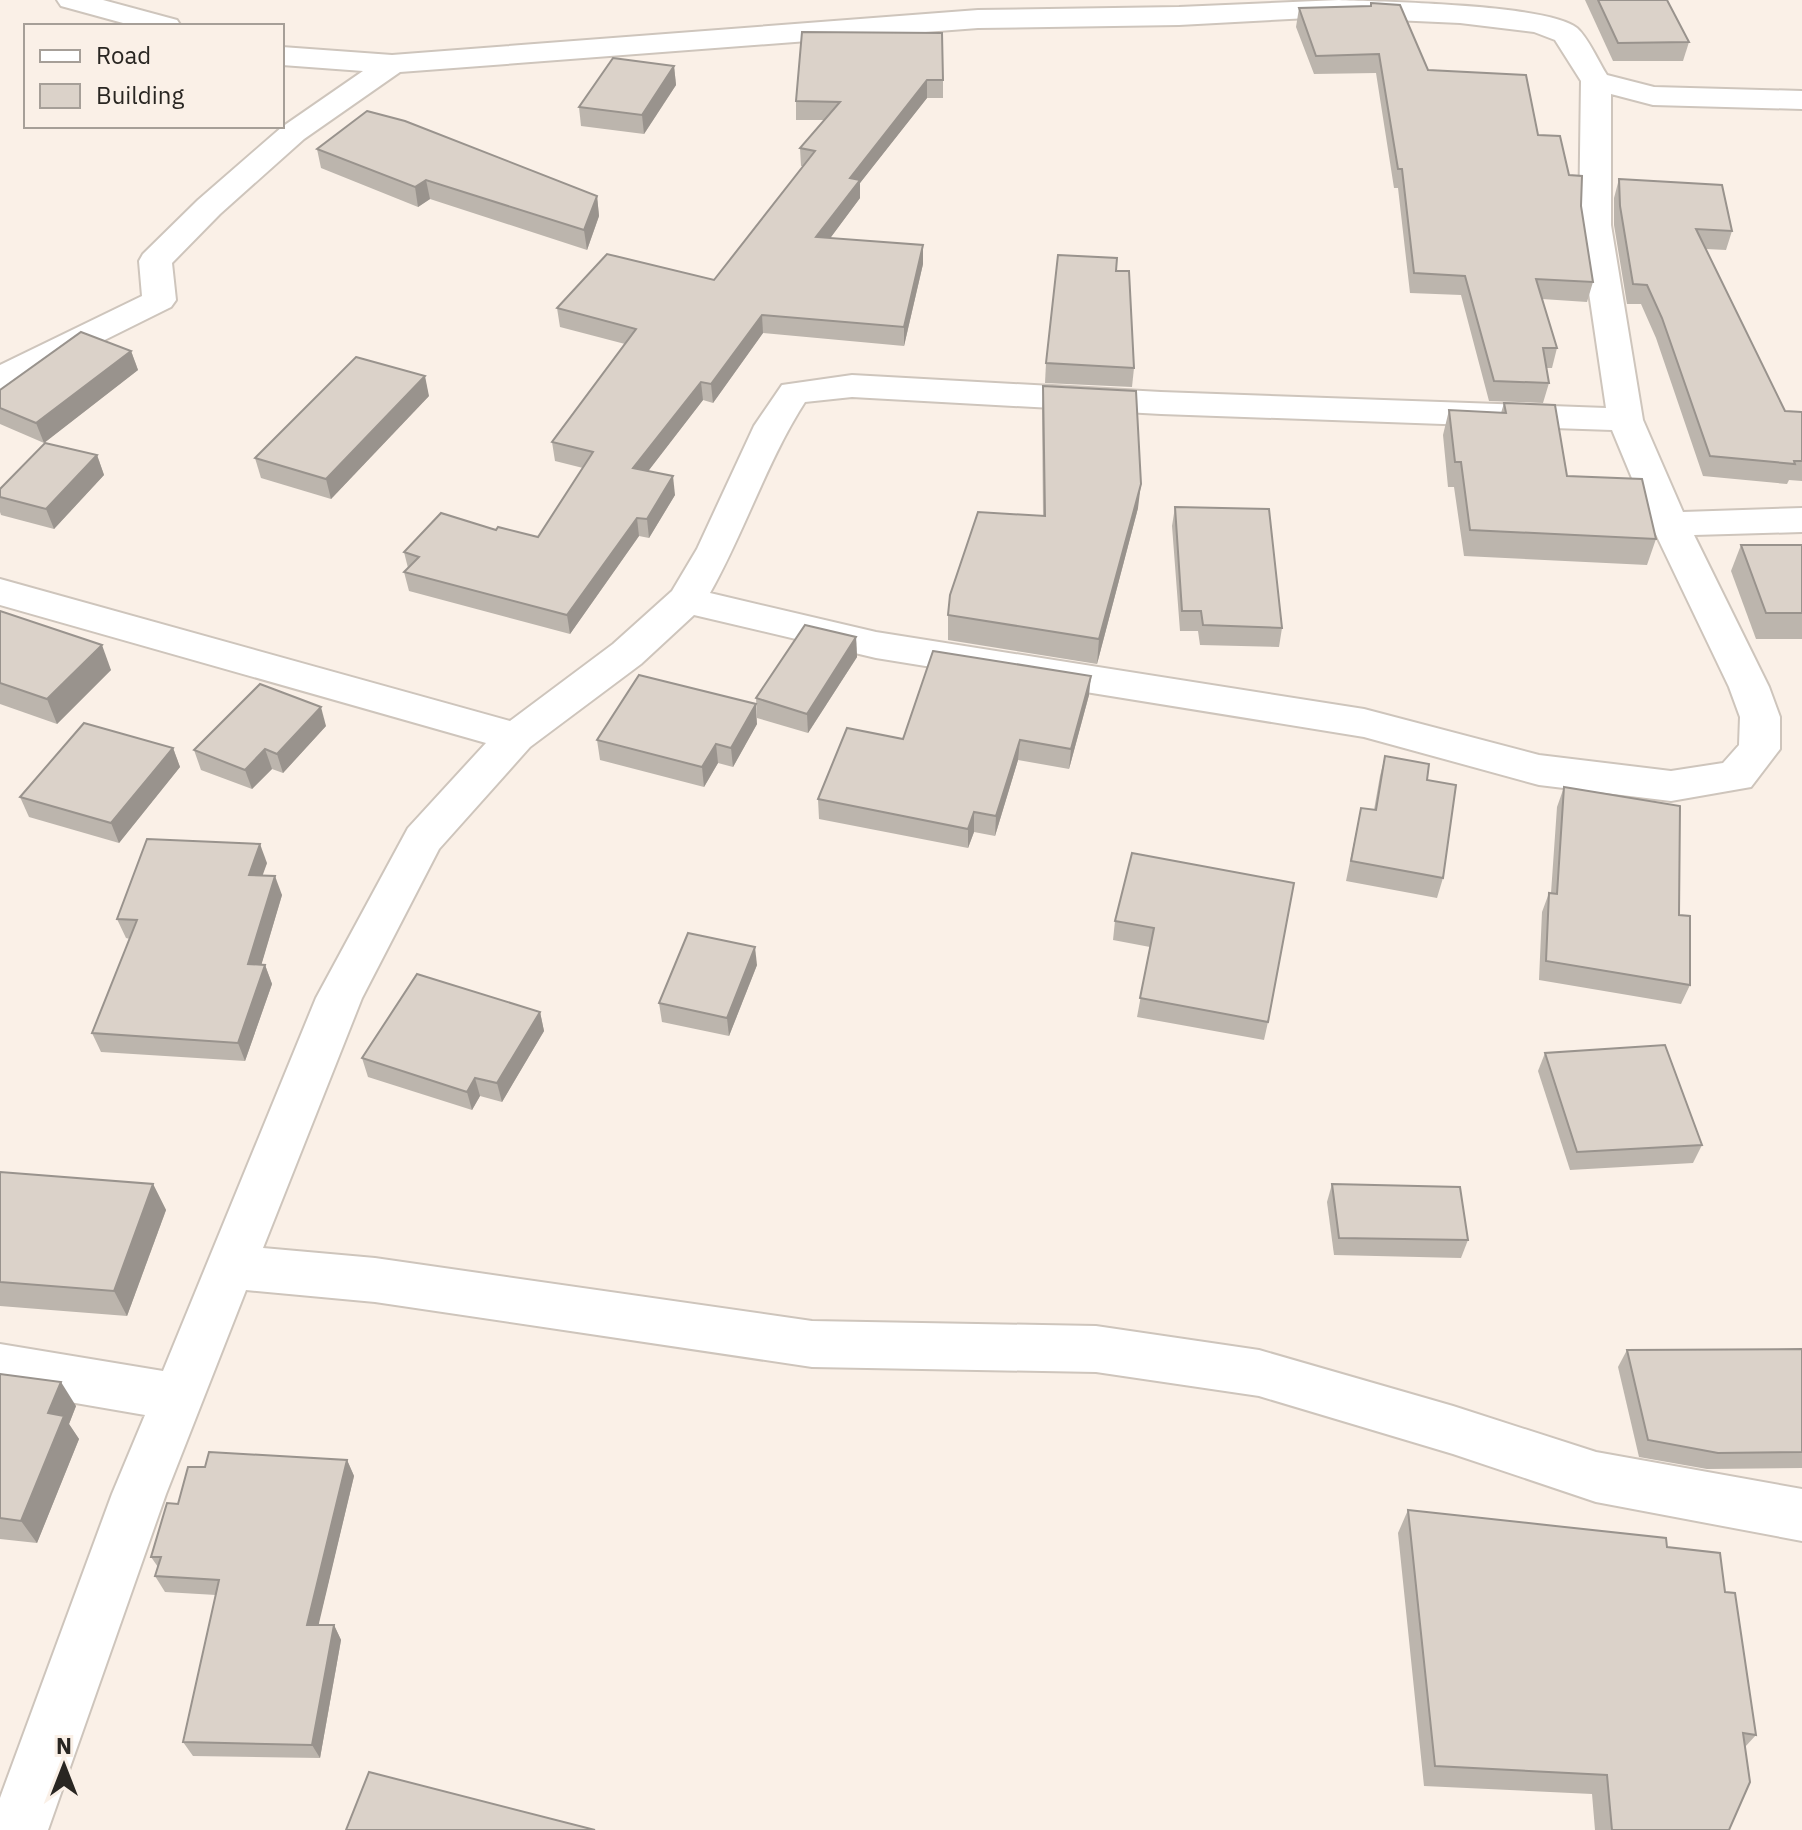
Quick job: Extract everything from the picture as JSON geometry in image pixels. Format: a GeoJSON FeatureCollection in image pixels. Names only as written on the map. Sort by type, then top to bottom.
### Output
{"type":"FeatureCollection","features":[{"type":"Feature","properties":{"kind":"street"},"geometry":{"type":"LineString","coordinates":[[71,0],[160,24]]}},
{"type":"Feature","properties":{"kind":"street"},"geometry":{"type":"LineString","coordinates":[[284,56],[392,64],[978,19],[1179,16],[1328,8],[1460,14],[1539,24],[1566,34],[1596,81],[1595,225],[1625,420],[1670,524],[1749,687],[1760,717],[1759,749],[1736,776],[1671,786],[1539,770],[1364,723],[876,645],[686,600]]}},
{"type":"Feature","properties":{"kind":"street"},"geometry":{"type":"LineString","coordinates":[[0,379],[159,300],[155,261],[209,207],[293,133],[392,64]]}},
{"type":"Feature","properties":{"kind":"street"},"geometry":{"type":"LineString","coordinates":[[1596,81],[1653,96],[1802,100]]}},
{"type":"Feature","properties":{"kind":"street"},"geometry":{"type":"LineString","coordinates":[[18,1830],[139,1494],[339,998],[423,839],[516,737],[627,654],[686,600],[716,549],[782,408],[794,393],[852,386],[1192,404],[1625,420]]}},
{"type":"Feature","properties":{"kind":"street"},"geometry":{"type":"LineString","coordinates":[[1670,524],[1802,520]]}},
{"type":"Feature","properties":{"kind":"street"},"geometry":{"type":"LineString","coordinates":[[0,592],[516,737]]}},
{"type":"Feature","properties":{"kind":"street"},"geometry":{"type":"LineString","coordinates":[[230,1267],[375,1280],[812,1344],[1096,1349],[1259,1373],[1453,1430],[1596,1477],[1802,1515]]}},
{"type":"Feature","properties":{"kind":"street"},"geometry":{"type":"LineString","coordinates":[[0,1367],[179,1397]]}},
{"type":"Feature","properties":{"kind":"building"},"geometry":{"type":"Polygon","coordinates":[[[1598,0],[1667,0],[1689,42],[1618,43],[1598,0]]]}},
{"type":"Feature","properties":{"kind":"building"},"geometry":{"type":"Polygon","coordinates":[[[1371,3],[1400,5],[1428,70],[1526,75],[1538,135],[1560,136],[1569,175],[1582,176],[1581,206],[1593,282],[1536,279],[1557,348],[1543,348],[1549,383],[1494,381],[1465,276],[1414,273],[1402,169],[1398,169],[1379,54],[1316,56],[1299,8],[1371,6],[1371,3]]]}},
{"type":"Feature","properties":{"kind":"building"},"geometry":{"type":"Polygon","coordinates":[[[802,32],[942,33],[943,80],[927,80],[850,178],[860,180],[816,237],[923,245],[904,327],[762,315],[711,384],[701,382],[633,468],[673,476],[647,519],[637,518],[567,615],[404,572],[419,557],[404,552],[441,513],[496,530],[498,527],[538,537],[593,452],[552,442],[636,329],[557,308],[607,254],[714,280],[815,151],[800,148],[840,102],[796,101],[802,32]]]}},
{"type":"Feature","properties":{"kind":"building"},"geometry":{"type":"Polygon","coordinates":[[[613,58],[674,66],[642,115],[579,107],[613,58]]]}},
{"type":"Feature","properties":{"kind":"building"},"geometry":{"type":"Polygon","coordinates":[[[367,111],[405,121],[597,196],[584,230],[426,180],[415,187],[317,149],[367,111]]]}},
{"type":"Feature","properties":{"kind":"building"},"geometry":{"type":"Polygon","coordinates":[[[1619,179],[1722,185],[1732,231],[1696,229],[1785,411],[1802,412],[1802,461],[1794,461],[1795,464],[1710,456],[1662,318],[1647,285],[1633,284],[1620,206],[1619,179]]]}},
{"type":"Feature","properties":{"kind":"building"},"geometry":{"type":"Polygon","coordinates":[[[1058,255],[1117,258],[1116,271],[1129,271],[1134,368],[1046,363],[1058,255]]]}},
{"type":"Feature","properties":{"kind":"building"},"geometry":{"type":"Polygon","coordinates":[[[81,332],[131,351],[36,423],[0,408],[0,390],[81,332]]]}},
{"type":"Feature","properties":{"kind":"building"},"geometry":{"type":"Polygon","coordinates":[[[356,357],[425,376],[326,479],[255,458],[356,357]]]}},
{"type":"Feature","properties":{"kind":"building"},"geometry":{"type":"Polygon","coordinates":[[[1043,386],[1136,391],[1141,484],[1099,639],[948,615],[950,595],[978,512],[1045,516],[1043,386]]]}},
{"type":"Feature","properties":{"kind":"building"},"geometry":{"type":"Polygon","coordinates":[[[1504,403],[1555,405],[1567,476],[1642,479],[1656,539],[1470,530],[1461,462],[1455,462],[1449,410],[1506,413],[1504,403]]]}},
{"type":"Feature","properties":{"kind":"building"},"geometry":{"type":"Polygon","coordinates":[[[45,443],[97,455],[46,509],[0,497],[0,489],[45,443]]]}},
{"type":"Feature","properties":{"kind":"building"},"geometry":{"type":"Polygon","coordinates":[[[1175,507],[1269,509],[1282,628],[1203,625],[1201,611],[1182,611],[1175,507]]]}},
{"type":"Feature","properties":{"kind":"building"},"geometry":{"type":"Polygon","coordinates":[[[1741,545],[1802,545],[1802,613],[1766,613],[1741,545]]]}},
{"type":"Feature","properties":{"kind":"building"},"geometry":{"type":"Polygon","coordinates":[[[0,611],[102,645],[47,699],[0,683],[0,611]]]}},
{"type":"Feature","properties":{"kind":"building"},"geometry":{"type":"Polygon","coordinates":[[[805,625],[856,637],[807,714],[756,698],[805,625]]]}},
{"type":"Feature","properties":{"kind":"building"},"geometry":{"type":"Polygon","coordinates":[[[933,651],[1091,676],[1071,749],[1020,740],[996,816],[974,812],[968,829],[818,799],[847,728],[903,739],[933,651]]]}},
{"type":"Feature","properties":{"kind":"building"},"geometry":{"type":"Polygon","coordinates":[[[639,675],[756,704],[731,748],[716,744],[702,767],[597,740],[639,675]]]}},
{"type":"Feature","properties":{"kind":"building"},"geometry":{"type":"Polygon","coordinates":[[[260,684],[321,707],[277,754],[265,749],[245,770],[194,750],[260,684]]]}},
{"type":"Feature","properties":{"kind":"building"},"geometry":{"type":"Polygon","coordinates":[[[84,723],[173,748],[111,823],[20,797],[84,723]]]}},
{"type":"Feature","properties":{"kind":"building"},"geometry":{"type":"Polygon","coordinates":[[[1385,756],[1429,764],[1427,780],[1456,785],[1443,878],[1351,861],[1361,808],[1376,810],[1385,756]]]}},
{"type":"Feature","properties":{"kind":"building"},"geometry":{"type":"Polygon","coordinates":[[[1564,787],[1680,806],[1679,915],[1690,916],[1690,985],[1546,961],[1549,893],[1557,894],[1564,787]]]}},
{"type":"Feature","properties":{"kind":"building"},"geometry":{"type":"Polygon","coordinates":[[[147,839],[260,844],[249,875],[275,876],[248,964],[265,965],[238,1043],[92,1033],[137,920],[117,919],[147,839]]]}},
{"type":"Feature","properties":{"kind":"building"},"geometry":{"type":"Polygon","coordinates":[[[1132,853],[1294,883],[1268,1022],[1140,998],[1154,928],[1115,921],[1132,853]]]}},
{"type":"Feature","properties":{"kind":"building"},"geometry":{"type":"Polygon","coordinates":[[[688,933],[755,947],[727,1018],[659,1003],[688,933]]]}},
{"type":"Feature","properties":{"kind":"building"},"geometry":{"type":"Polygon","coordinates":[[[417,974],[540,1012],[497,1083],[475,1078],[467,1092],[362,1058],[417,974]]]}},
{"type":"Feature","properties":{"kind":"building"},"geometry":{"type":"Polygon","coordinates":[[[1665,1045],[1702,1145],[1577,1152],[1545,1053],[1665,1045]]]}},
{"type":"Feature","properties":{"kind":"building"},"geometry":{"type":"Polygon","coordinates":[[[0,1172],[153,1184],[114,1291],[0,1282],[0,1172]]]}},
{"type":"Feature","properties":{"kind":"building"},"geometry":{"type":"Polygon","coordinates":[[[1332,1184],[1460,1187],[1468,1240],[1339,1238],[1332,1184]]]}},
{"type":"Feature","properties":{"kind":"building"},"geometry":{"type":"Polygon","coordinates":[[[1802,1349],[1802,1452],[1718,1453],[1648,1440],[1627,1350],[1802,1349]]]}},
{"type":"Feature","properties":{"kind":"building"},"geometry":{"type":"Polygon","coordinates":[[[0,1374],[61,1382],[48,1413],[64,1416],[21,1521],[0,1518],[0,1374]]]}},
{"type":"Feature","properties":{"kind":"building"},"geometry":{"type":"Polygon","coordinates":[[[209,1452],[347,1460],[307,1625],[334,1625],[312,1745],[183,1742],[219,1580],[155,1576],[161,1557],[151,1557],[167,1503],[178,1504],[188,1467],[205,1467],[209,1452]]]}},
{"type":"Feature","properties":{"kind":"building"},"geometry":{"type":"Polygon","coordinates":[[[1408,1510],[1666,1538],[1667,1547],[1720,1553],[1725,1592],[1735,1593],[1756,1735],[1743,1733],[1750,1782],[1729,1830],[1612,1830],[1607,1775],[1435,1766],[1408,1510]]]}},
{"type":"Feature","properties":{"kind":"building"},"geometry":{"type":"Polygon","coordinates":[[[369,1772],[595,1830],[346,1830],[369,1772]]]}}]}
